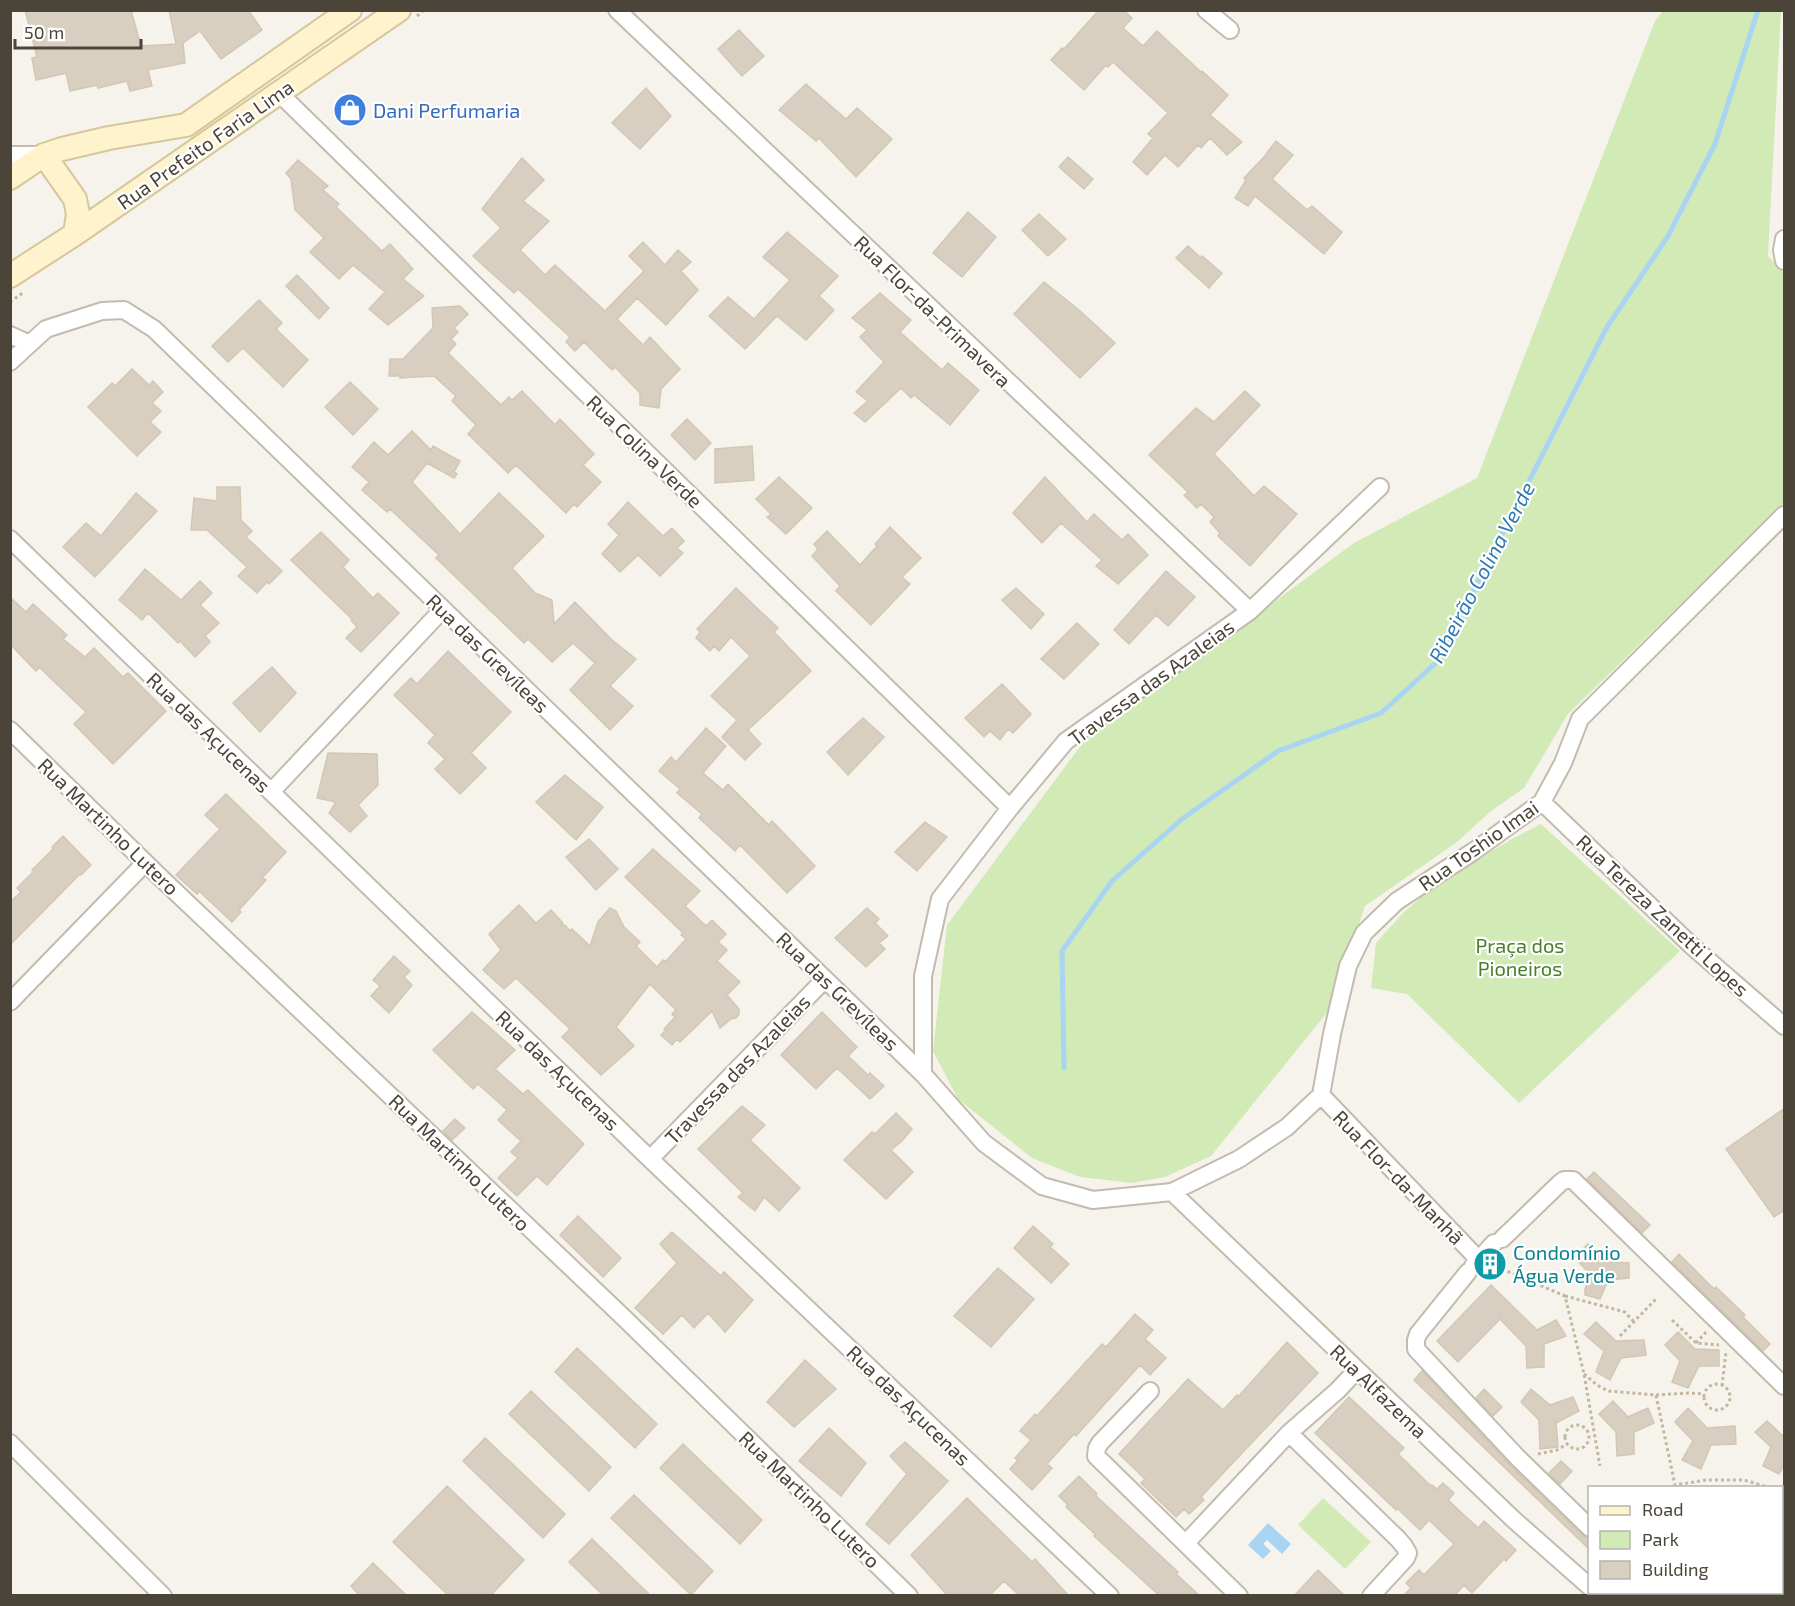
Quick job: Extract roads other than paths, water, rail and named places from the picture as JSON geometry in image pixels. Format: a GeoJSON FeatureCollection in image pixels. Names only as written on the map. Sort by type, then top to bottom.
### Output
{"type":"FeatureCollection","features":[{"type":"Feature","properties":{"kind":"main road","name":"Rua Prefeito Faria Lima"},"geometry":{"type":"LineString","coordinates":[[10,178],[44,155],[62,148],[186,125],[350,10]]}},
{"type":"Feature","properties":{"kind":"main road","name":"Rua Prefeito Faria Lima"},"geometry":{"type":"LineString","coordinates":[[10,276],[75,234],[399,10]]}},
{"type":"Feature","properties":{"kind":"main road"},"geometry":{"type":"LineString","coordinates":[[44,155],[75,200],[78,214],[75,234]]}},
{"type":"Feature","properties":{"kind":"street","name":"Rua Flor-da-Primavera"},"geometry":{"type":"LineString","coordinates":[[617,10],[1250,611]]}},
{"type":"Feature","properties":{"kind":"street"},"geometry":{"type":"LineString","coordinates":[[1206,10],[1230,30]]}},
{"type":"Feature","properties":{"kind":"street","name":"Rua Colina Verde"},"geometry":{"type":"LineString","coordinates":[[279,93],[1010,808]]}},
{"type":"Feature","properties":{"kind":"street"},"geometry":{"type":"LineString","coordinates":[[10,155],[44,155]]}},
{"type":"Feature","properties":{"kind":"street","name":"Rua das Grevíleas"},"geometry":{"type":"LineString","coordinates":[[10,362],[46,328],[102,311],[124,310],[154,329],[922,1074],[984,1143],[1042,1186],[1093,1200],[1172,1192],[1239,1160],[1287,1127],[1321,1095]]}},
{"type":"Feature","properties":{"kind":"street"},"geometry":{"type":"LineString","coordinates":[[10,335],[30,344]]}},
{"type":"Feature","properties":{"kind":"street","name":"Travessa das Azaleias"},"geometry":{"type":"LineString","coordinates":[[922,1074],[923,976],[940,899],[1010,808],[1066,741],[1250,611],[1380,487]]}},
{"type":"Feature","properties":{"kind":"street","name":"Rua Toshio Imai"},"geometry":{"type":"LineString","coordinates":[[1321,1095],[1348,966],[1364,933],[1397,901],[1474,851],[1542,802],[1563,763],[1580,719],[1785,514]]}},
{"type":"Feature","properties":{"kind":"street","name":"Rua das Açucenas"},"geometry":{"type":"LineString","coordinates":[[10,539],[650,1159],[1110,1596]]}},
{"type":"Feature","properties":{"kind":"street"},"geometry":{"type":"LineString","coordinates":[[271,792],[443,609]]}},
{"type":"Feature","properties":{"kind":"street","name":"Rua Martinho Lutero"},"geometry":{"type":"LineString","coordinates":[[10,730],[621,1315],[909,1596]]}},
{"type":"Feature","properties":{"kind":"street","name":"Rua Tereza Zanetti Lopes"},"geometry":{"type":"LineString","coordinates":[[1542,802],[1693,947],[1785,1026]]}},
{"type":"Feature","properties":{"kind":"street"},"geometry":{"type":"LineString","coordinates":[[10,1002],[146,862]]}},
{"type":"Feature","properties":{"kind":"street","name":"Travessa das Azaleias"},"geometry":{"type":"LineString","coordinates":[[650,1159],[825,979]]}},
{"type":"Feature","properties":{"kind":"street","name":"Rua Flor-da-Manhã"},"geometry":{"type":"LineString","coordinates":[[1321,1095],[1473,1266]]}},
{"type":"Feature","properties":{"kind":"street"},"geometry":{"type":"LineString","coordinates":[[1588,1526],[1518,1458],[1419,1354],[1415,1346],[1418,1334],[1473,1266],[1564,1180],[1573,1180],[1785,1386]]}},
{"type":"Feature","properties":{"kind":"street","name":"Rua Alfazema"},"geometry":{"type":"LineString","coordinates":[[1172,1192],[1513,1519],[1588,1585]]}},
{"type":"Feature","properties":{"kind":"street"},"geometry":{"type":"LineString","coordinates":[[1186,1543],[1289,1433],[1337,1391],[1357,1370]]}},
{"type":"Feature","properties":{"kind":"street"},"geometry":{"type":"LineString","coordinates":[[1150,1390],[1100,1443],[1096,1456],[1239,1596]]}},
{"type":"Feature","properties":{"kind":"street"},"geometry":{"type":"LineString","coordinates":[[1289,1433],[1406,1549],[1408,1553],[1406,1557],[1371,1596]]}},
{"type":"Feature","properties":{"kind":"street"},"geometry":{"type":"LineString","coordinates":[[10,1443],[163,1596]]}},
{"type":"Feature","properties":{"kind":"water"},"geometry":{"type":"Polygon","coordinates":[[[1268,1523],[1291,1544],[1282,1554],[1267,1540],[1263,1544],[1271,1551],[1263,1559],[1248,1545],[1268,1523]]]}},
{"type":"Feature","properties":{"kind":"waterway","name":"Ribeirão Colina Verde"},"geometry":{"type":"LineString","coordinates":[[1064,1068],[1062,951],[1112,881],[1182,819],[1278,751],[1381,713],[1438,661],[1607,327],[1668,236],[1715,144],[1758,10]]}},
{"type":"Feature","properties":{"kind":"place","name":"Dani Perfumaria"},"geometry":{"type":"Point","coordinates":[350,110]}},
{"type":"Feature","properties":{"kind":"place","name":"Condomínio Água Verde"},"geometry":{"type":"Point","coordinates":[1490,1264]}},
{"type":"Feature","properties":{"kind":"park label","name":"Praça dos Pioneiros"},"geometry":{"type":"Point","coordinates":[1520,956]}}]}
